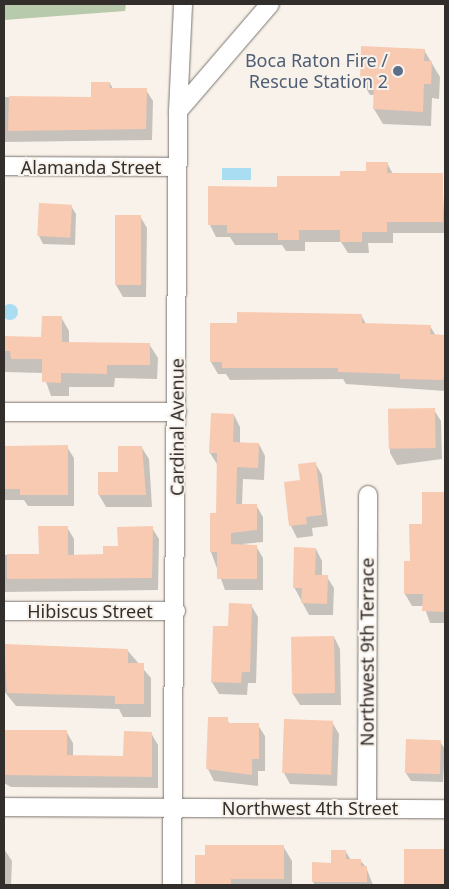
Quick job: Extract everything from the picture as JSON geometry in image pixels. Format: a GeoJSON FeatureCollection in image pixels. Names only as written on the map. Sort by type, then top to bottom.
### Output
{"type":"FeatureCollection","features":[{"type":"Feature","properties":{"kind":"street","name":"Cardinal Avenue"},"geometry":{"type":"LineString","coordinates":[[172,885],[176,808],[177,167],[183,4]]}},
{"type":"Feature","properties":{"kind":"street"},"geometry":{"type":"LineString","coordinates":[[178,111],[270,4]]}},
{"type":"Feature","properties":{"kind":"street","name":"Alamanda Street"},"geometry":{"type":"LineString","coordinates":[[4,166],[177,167]]}},
{"type":"Feature","properties":{"kind":"street"},"geometry":{"type":"LineString","coordinates":[[4,412],[177,412]]}},
{"type":"Feature","properties":{"kind":"street","name":"Northwest 9th Terrace"},"geometry":{"type":"LineString","coordinates":[[367,808],[368,495]]}},
{"type":"Feature","properties":{"kind":"street","name":"Hibiscus Street"},"geometry":{"type":"LineString","coordinates":[[4,611],[176,612]]}},
{"type":"Feature","properties":{"kind":"street","name":"Northwest 4th Street"},"geometry":{"type":"LineString","coordinates":[[4,807],[445,809]]}},
{"type":"Feature","properties":{"kind":"green space"},"geometry":{"type":"Polygon","coordinates":[[[4,4],[126,4],[125,11],[4,20],[4,4]]]}},
{"type":"Feature","properties":{"kind":"water"},"geometry":{"type":"Polygon","coordinates":[[[222,168],[251,168],[251,180],[222,180],[222,168]]]}},
{"type":"Feature","properties":{"kind":"water"},"geometry":{"type":"Polygon","coordinates":[[[10,304],[16,306],[18,312],[16,318],[10,320],[4,318],[2,312],[4,306],[10,304]]]}},
{"type":"Feature","properties":{"kind":"building"},"geometry":{"type":"Polygon","coordinates":[[[361,46],[425,49],[424,61],[432,61],[431,84],[424,84],[423,112],[373,109],[374,81],[360,81],[361,46]]]}},
{"type":"Feature","properties":{"kind":"building"},"geometry":{"type":"Polygon","coordinates":[[[91,82],[110,82],[110,88],[147,88],[146,129],[8,131],[9,96],[91,97],[91,82]]]}},
{"type":"Feature","properties":{"kind":"building"},"geometry":{"type":"Polygon","coordinates":[[[366,162],[388,162],[387,173],[443,173],[443,222],[387,222],[387,232],[362,232],[362,242],[340,242],[340,230],[299,230],[299,240],[278,240],[278,233],[227,233],[227,225],[208,225],[208,186],[277,187],[277,176],[340,176],[340,171],[366,171],[366,162]]]}},
{"type":"Feature","properties":{"kind":"building"},"geometry":{"type":"Polygon","coordinates":[[[39,203],[72,205],[70,238],[37,236],[39,203]]]}},
{"type":"Feature","properties":{"kind":"building"},"geometry":{"type":"Polygon","coordinates":[[[115,215],[141,215],[141,285],[115,285],[115,215]]]}},
{"type":"Feature","properties":{"kind":"building"},"geometry":{"type":"Polygon","coordinates":[[[237,312],[362,314],[362,323],[431,325],[430,334],[445,335],[445,374],[443,380],[400,379],[400,374],[338,372],[338,368],[222,368],[222,362],[210,362],[210,323],[237,323],[237,312]]]}},
{"type":"Feature","properties":{"kind":"building"},"geometry":{"type":"Polygon","coordinates":[[[42,316],[62,316],[62,342],[150,343],[150,365],[107,365],[107,374],[61,373],[61,383],[42,382],[42,359],[11,359],[10,351],[4,351],[4,336],[41,337],[42,316]]]}},
{"type":"Feature","properties":{"kind":"building"},"geometry":{"type":"Polygon","coordinates":[[[435,408],[436,448],[389,449],[388,409],[435,408]]]}},
{"type":"Feature","properties":{"kind":"building"},"geometry":{"type":"Polygon","coordinates":[[[211,413],[234,414],[233,442],[259,443],[258,468],[237,467],[236,504],[257,504],[257,530],[231,533],[231,544],[257,545],[257,579],[217,579],[217,552],[210,552],[210,513],[216,513],[217,453],[209,453],[211,413]]]}},
{"type":"Feature","properties":{"kind":"building"},"geometry":{"type":"Polygon","coordinates":[[[68,445],[68,495],[20,495],[20,489],[4,489],[4,446],[68,445]]]}},
{"type":"Feature","properties":{"kind":"building"},"geometry":{"type":"Polygon","coordinates":[[[118,446],[142,446],[146,495],[98,495],[98,472],[118,472],[118,446]]]}},
{"type":"Feature","properties":{"kind":"building"},"geometry":{"type":"Polygon","coordinates":[[[316,462],[322,515],[306,517],[307,524],[289,526],[284,482],[300,480],[298,464],[316,462]]]}},
{"type":"Feature","properties":{"kind":"building"},"geometry":{"type":"Polygon","coordinates":[[[422,492],[445,492],[445,612],[422,611],[423,594],[404,594],[404,561],[410,561],[409,524],[422,524],[422,492]]]}},
{"type":"Feature","properties":{"kind":"building"},"geometry":{"type":"Polygon","coordinates":[[[38,526],[68,526],[68,555],[103,554],[103,546],[118,546],[117,527],[153,526],[152,578],[7,579],[7,554],[39,554],[38,526]]]}},
{"type":"Feature","properties":{"kind":"building"},"geometry":{"type":"Polygon","coordinates":[[[294,547],[316,548],[315,575],[328,575],[327,604],[301,603],[302,588],[293,588],[294,547]]]}},
{"type":"Feature","properties":{"kind":"building"},"geometry":{"type":"Polygon","coordinates":[[[229,603],[252,604],[250,672],[242,672],[241,683],[211,682],[213,626],[228,626],[229,603]]]}},
{"type":"Feature","properties":{"kind":"building"},"geometry":{"type":"Polygon","coordinates":[[[334,636],[335,693],[292,694],[291,637],[334,636]]]}},
{"type":"Feature","properties":{"kind":"building"},"geometry":{"type":"Polygon","coordinates":[[[4,644],[128,649],[128,663],[144,663],[144,704],[115,704],[115,696],[7,693],[4,644]]]}},
{"type":"Feature","properties":{"kind":"building"},"geometry":{"type":"Polygon","coordinates":[[[208,717],[228,717],[228,723],[259,723],[259,759],[252,759],[252,775],[206,769],[208,717]]]}},
{"type":"Feature","properties":{"kind":"building"},"geometry":{"type":"Polygon","coordinates":[[[284,719],[333,721],[331,775],[282,773],[284,719]]]}},
{"type":"Feature","properties":{"kind":"building"},"geometry":{"type":"Polygon","coordinates":[[[4,730],[67,730],[67,755],[123,756],[124,731],[152,732],[152,777],[4,775],[4,730]]]}},
{"type":"Feature","properties":{"kind":"building"},"geometry":{"type":"Polygon","coordinates":[[[406,739],[441,740],[440,774],[405,773],[406,739]]]}},
{"type":"Feature","properties":{"kind":"building"},"geometry":{"type":"Polygon","coordinates":[[[205,845],[284,845],[284,879],[231,879],[231,885],[195,885],[195,855],[205,855],[205,845]]]}},
{"type":"Feature","properties":{"kind":"building"},"geometry":{"type":"Polygon","coordinates":[[[404,849],[445,849],[445,885],[404,885],[404,849]]]}},
{"type":"Feature","properties":{"kind":"building"},"geometry":{"type":"Polygon","coordinates":[[[331,850],[346,850],[346,859],[361,859],[361,866],[367,866],[367,882],[312,882],[312,862],[331,863],[331,850]]]}},
{"type":"Feature","properties":{"kind":"place","name":"Boca Raton Fire / Rescue Station 2"},"geometry":{"type":"Point","coordinates":[398,71]}}]}
